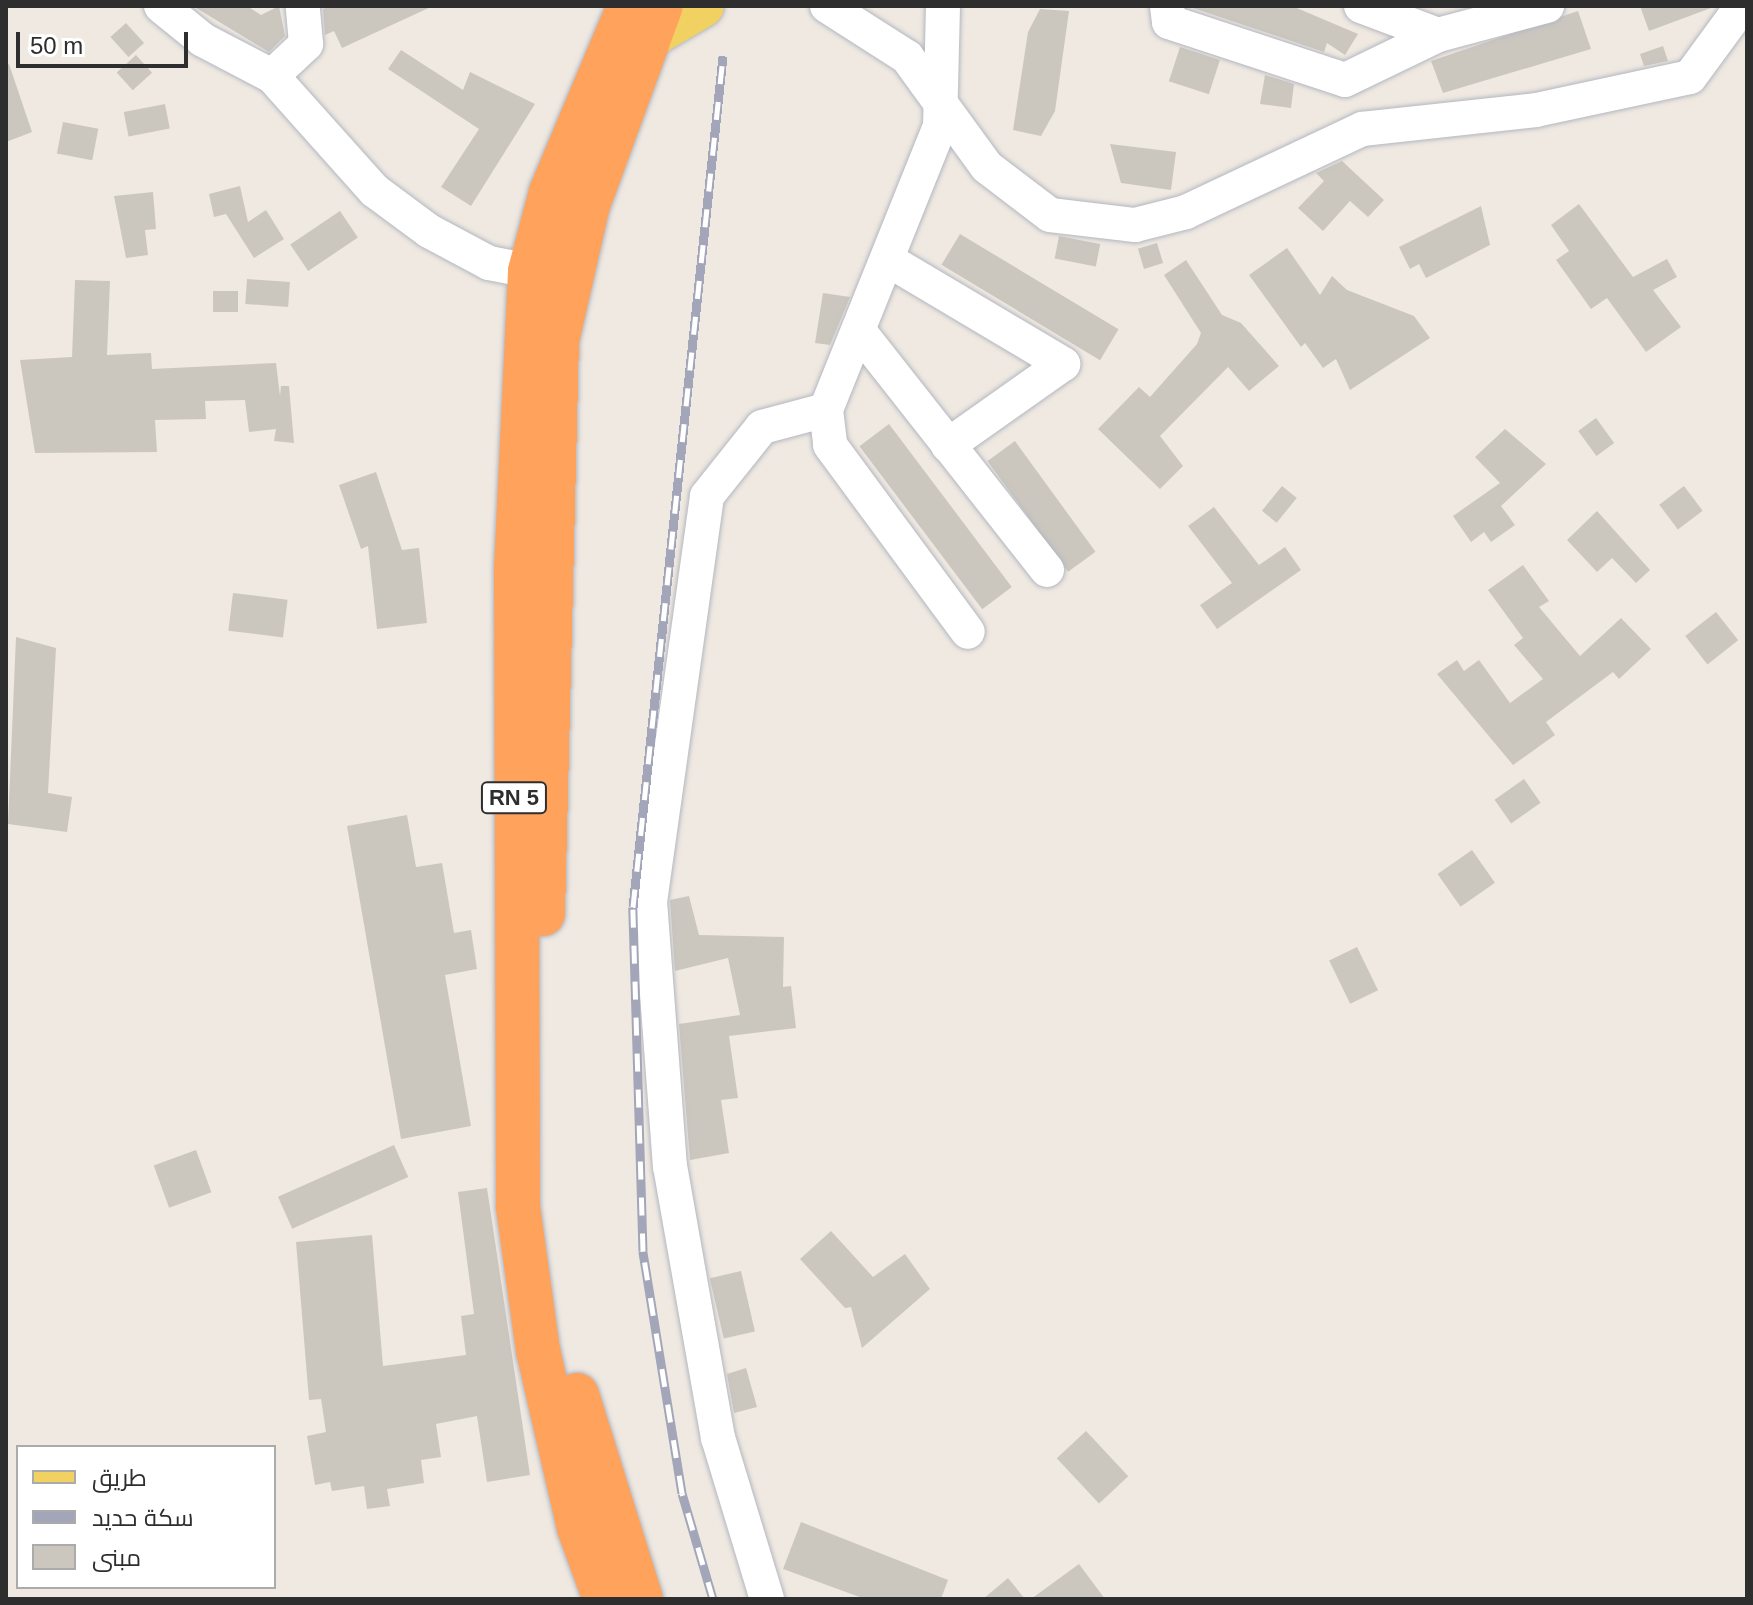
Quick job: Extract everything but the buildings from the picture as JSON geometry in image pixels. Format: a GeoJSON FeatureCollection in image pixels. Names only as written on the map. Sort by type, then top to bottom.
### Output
{"type":"FeatureCollection","features":[{"type":"Feature","properties":{"kind":"highway","name":"RN 5"},"geometry":{"type":"LineString","coordinates":[[605,1599],[579,1528],[538,1351],[518,1207],[516,569],[530,271],[551,192],[645,17]]}},
{"type":"Feature","properties":{"kind":"highway","name":"RN 5"},"geometry":{"type":"LineString","coordinates":[[641,1599],[563,1347],[543,1204],[543,905],[557,341],[588,205],[645,17]]}},
{"type":"Feature","properties":{"kind":"main road"},"geometry":{"type":"LineString","coordinates":[[645,17],[703,6]]}},
{"type":"Feature","properties":{"kind":"street"},"geometry":{"type":"LineString","coordinates":[[161,6],[203,40],[272,76],[386,199],[489,263],[530,271]]}},
{"type":"Feature","properties":{"kind":"street"},"geometry":{"type":"LineString","coordinates":[[272,76],[306,44],[303,6]]}},
{"type":"Feature","properties":{"kind":"street"},"geometry":{"type":"LineString","coordinates":[[827,6],[907,57],[938,91],[987,167],[1050,215],[1135,225],[1186,212],[1362,129],[1536,110],[1690,77],[1742,6]]}},
{"type":"Feature","properties":{"kind":"street"},"geometry":{"type":"LineString","coordinates":[[943,6],[938,91],[940,126],[826,410],[830,445],[968,632]]}},
{"type":"Feature","properties":{"kind":"street"},"geometry":{"type":"LineString","coordinates":[[1167,6],[1169,22],[1345,80],[1438,35],[1547,6]]}},
{"type":"Feature","properties":{"kind":"street"},"geometry":{"type":"LineString","coordinates":[[1361,6],[1438,35]]}},
{"type":"Feature","properties":{"kind":"street"},"geometry":{"type":"LineString","coordinates":[[888,260],[1063,364],[948,445]]}},
{"type":"Feature","properties":{"kind":"street"},"geometry":{"type":"LineString","coordinates":[[859,331],[1047,570]]}},
{"type":"Feature","properties":{"kind":"street"},"geometry":{"type":"LineString","coordinates":[[767,1599],[718,1438],[670,1167],[650,902],[707,496],[762,427],[826,410]]}},
{"type":"Feature","properties":{"kind":"railway"},"geometry":{"type":"LineString","coordinates":[[713,1599],[682,1493],[643,1251],[633,907],[723,56]]}}]}
